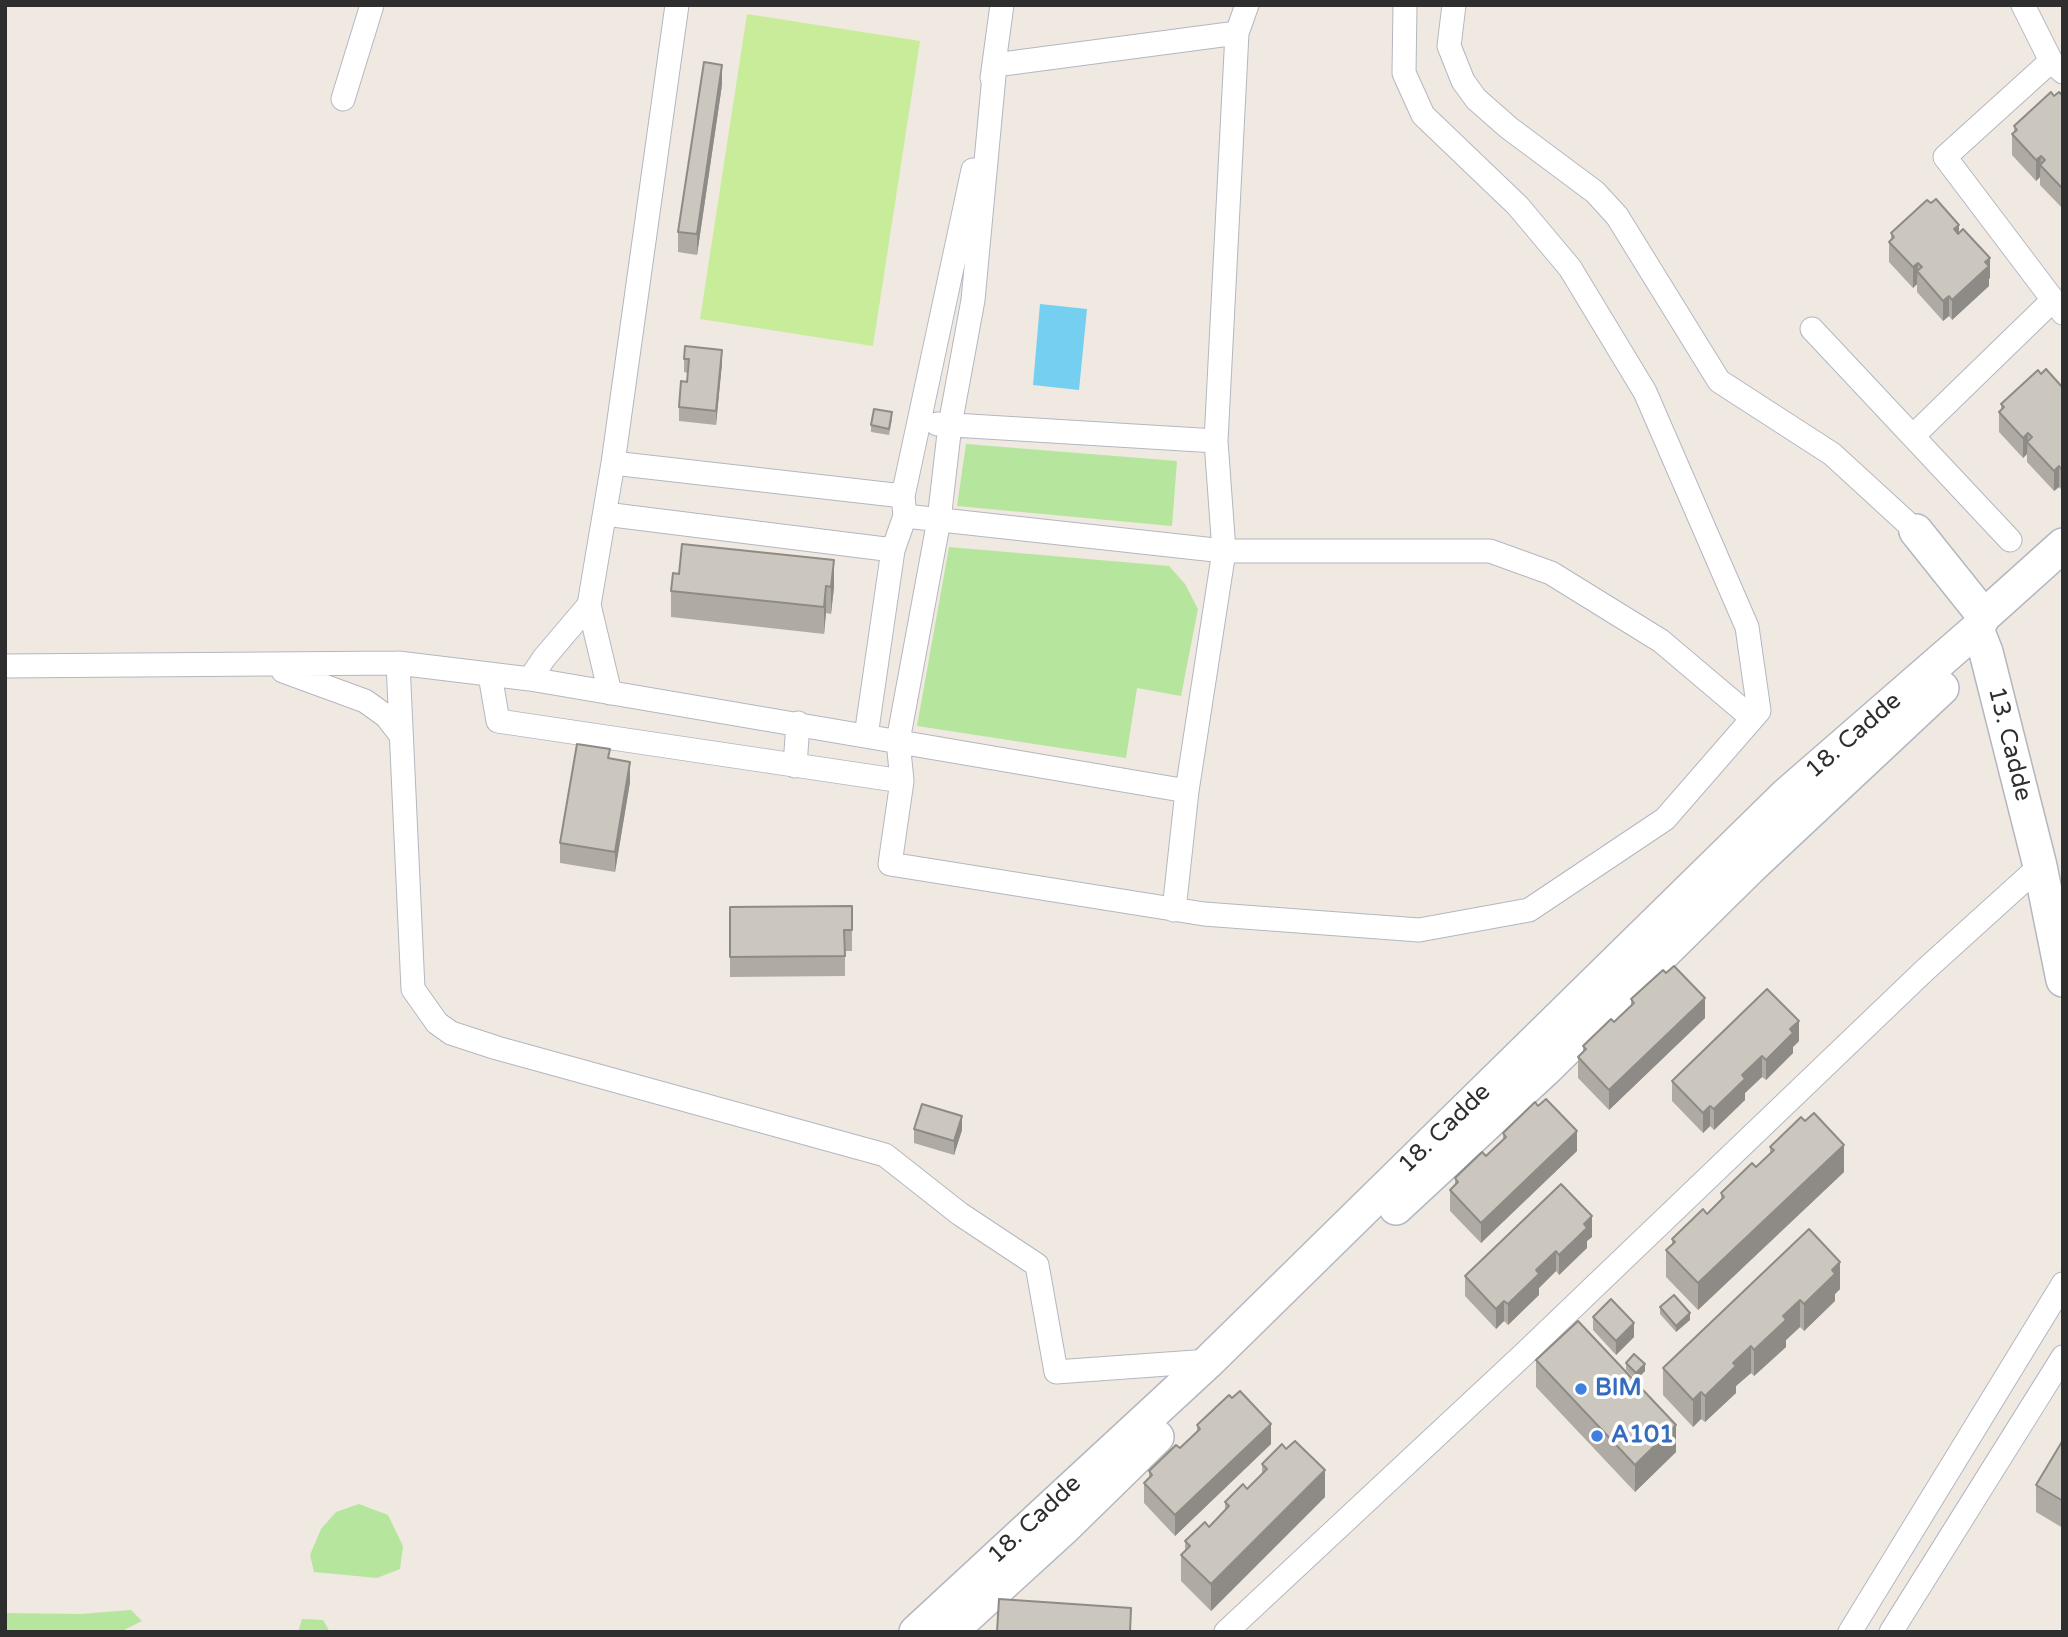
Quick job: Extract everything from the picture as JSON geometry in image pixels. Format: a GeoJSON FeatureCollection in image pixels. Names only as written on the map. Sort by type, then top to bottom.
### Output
{"type":"FeatureCollection","features":[{"type":"Feature","properties":{"kind":"street"},"geometry":{"type":"LineString","coordinates":[[343,99],[372,5]]}},
{"type":"Feature","properties":{"kind":"street"},"geometry":{"type":"LineString","coordinates":[[610,693],[589,605],[613,463],[677,5]]}},
{"type":"Feature","properties":{"kind":"street"},"geometry":{"type":"LineString","coordinates":[[1002,5],[973,300],[950,425],[939,520],[898,741],[902,780],[890,864],[1174,910],[1419,930],[1529,910],[1664,819],[1759,711],[1747,627],[1645,392],[1570,268],[1518,206],[1423,115],[1404,73],[1405,5]]}},
{"type":"Feature","properties":{"kind":"street"},"geometry":{"type":"LineString","coordinates":[[1174,910],[1187,790],[1224,551],[1216,442],[1237,33],[1247,5]]}},
{"type":"Feature","properties":{"kind":"street"},"geometry":{"type":"LineString","coordinates":[[1454,5],[1449,46],[1463,81],[1476,99],[1509,128],[1595,192],[1617,216],[1719,381],[1832,454],[1916,531]]}},
{"type":"Feature","properties":{"kind":"street"},"geometry":{"type":"LineString","coordinates":[[1913,436],[2058,306],[1945,157],[2057,67],[2023,5]]}},
{"type":"Feature","properties":{"kind":"street"},"geometry":{"type":"LineString","coordinates":[[995,65],[1237,33]]}},
{"type":"Feature","properties":{"kind":"street"},"geometry":{"type":"LineString","coordinates":[[866,736],[893,550],[995,65]]}},
{"type":"Feature","properties":{"kind":"street"},"geometry":{"type":"LineString","coordinates":[[1812,328],[2010,540]]}},
{"type":"Feature","properties":{"kind":"street"},"geometry":{"type":"LineString","coordinates":[[920,423],[1216,442]]}},
{"type":"Feature","properties":{"kind":"street"},"geometry":{"type":"LineString","coordinates":[[613,463],[904,506],[939,520],[1224,551],[1490,551],[1552,573],[1650,635],[1752,718]]}},
{"type":"Feature","properties":{"kind":"street"},"geometry":{"type":"LineString","coordinates":[[605,514],[893,550]]}},
{"type":"Feature","properties":{"kind":"street","name":"13. Cadde"},"geometry":{"type":"LineString","coordinates":[[1916,531],[1982,632],[2040,866],[2063,980]]}},
{"type":"Feature","properties":{"kind":"street","name":"18. Cadde"},"geometry":{"type":"LineString","coordinates":[[916,1632],[1209,1361],[1786,795],[1982,632],[2063,545]]}},
{"type":"Feature","properties":{"kind":"street"},"geometry":{"type":"LineString","coordinates":[[530,679],[544,658],[589,605]]}},
{"type":"Feature","properties":{"kind":"street","name":"18. Cadde"},"geometry":{"type":"LineString","coordinates":[[950,1632],[1065,1527],[1340,1260],[1547,1068],[1762,856],[1965,667],[1982,632]]}},
{"type":"Feature","properties":{"kind":"street"},"geometry":{"type":"LineString","coordinates":[[5,666],[398,663],[530,679],[1187,790]]}},
{"type":"Feature","properties":{"kind":"street"},"geometry":{"type":"LineString","coordinates":[[398,663],[413,989],[437,1023],[451,1033],[497,1048],[885,1155],[960,1214],[1037,1265],[1056,1372],[1209,1361]]}},
{"type":"Feature","properties":{"kind":"street"},"geometry":{"type":"LineString","coordinates":[[264,664],[365,701],[386,716],[400,734]]}},
{"type":"Feature","properties":{"kind":"street"},"geometry":{"type":"LineString","coordinates":[[489,674],[498,721],[902,780]]}},
{"type":"Feature","properties":{"kind":"street"},"geometry":{"type":"LineString","coordinates":[[794,766],[797,723]]}},
{"type":"Feature","properties":{"kind":"street"},"geometry":{"type":"LineString","coordinates":[[1226,1632],[1523,1354],[1925,970],[2040,866]]}},
{"type":"Feature","properties":{"kind":"street"},"geometry":{"type":"LineString","coordinates":[[1850,1632],[2063,1284]]}},
{"type":"Feature","properties":{"kind":"street"},"geometry":{"type":"LineString","coordinates":[[1891,1632],[2063,1357]]}},
{"type":"Feature","properties":{"kind":"green space"},"geometry":{"type":"Polygon","coordinates":[[[747,14],[920,41],[873,346],[700,319],[747,14]]]}},
{"type":"Feature","properties":{"kind":"green space"},"geometry":{"type":"Polygon","coordinates":[[[966,444],[1177,461],[1172,526],[957,506],[966,444]]]}},
{"type":"Feature","properties":{"kind":"green space"},"geometry":{"type":"Polygon","coordinates":[[[949,547],[1169,566],[1185,584],[1198,609],[1181,696],[1137,688],[1126,758],[917,726],[949,547]]]}},
{"type":"Feature","properties":{"kind":"green space"},"geometry":{"type":"Polygon","coordinates":[[[359,1504],[388,1515],[403,1546],[400,1569],[377,1578],[314,1572],[310,1555],[321,1529],[336,1512],[359,1504]]]}},
{"type":"Feature","properties":{"kind":"green space"},"geometry":{"type":"Polygon","coordinates":[[[131,1610],[142,1621],[120,1632],[5,1632],[5,1613],[81,1614],[131,1610]]]}},
{"type":"Feature","properties":{"kind":"green space"},"geometry":{"type":"Polygon","coordinates":[[[302,1619],[323,1620],[330,1632],[298,1632],[302,1619]]]}},
{"type":"Feature","properties":{"kind":"water"},"geometry":{"type":"Polygon","coordinates":[[[1040,304],[1087,309],[1079,390],[1033,385],[1040,304]]]}},
{"type":"Feature","properties":{"kind":"building"},"geometry":{"type":"Polygon","coordinates":[[[704,62],[722,65],[697,234],[678,232],[704,62]]]}},
{"type":"Feature","properties":{"kind":"building"},"geometry":{"type":"Polygon","coordinates":[[[2051,92],[2054,96],[2059,92],[2063,96],[2063,189],[2040,165],[2045,160],[2041,156],[2036,160],[2012,134],[2017,130],[2014,126],[2051,92]]]}},
{"type":"Feature","properties":{"kind":"building"},"geometry":{"type":"Polygon","coordinates":[[[1936,199],[1959,225],[1954,229],[1958,234],[1963,229],[1990,258],[1985,262],[1989,266],[1952,300],[1949,296],[1943,301],[1917,271],[1922,267],[1918,263],[1913,267],[1889,242],[1894,237],[1891,233],[1927,200],[1931,203],[1936,199]]]}},
{"type":"Feature","properties":{"kind":"building"},"geometry":{"type":"Polygon","coordinates":[[[685,346],[722,350],[716,411],[679,407],[681,381],[687,382],[689,359],[684,359],[685,346]]]}},
{"type":"Feature","properties":{"kind":"building"},"geometry":{"type":"Polygon","coordinates":[[[2046,369],[2063,388],[2062,470],[2059,466],[2054,471],[2027,442],[2032,437],[2028,433],[2023,438],[1999,412],[2004,407],[2001,404],[2038,370],[2041,374],[2046,369]]]}},
{"type":"Feature","properties":{"kind":"building"},"geometry":{"type":"Polygon","coordinates":[[[874,409],[892,412],[889,429],[871,425],[874,409]]]}},
{"type":"Feature","properties":{"kind":"building"},"geometry":{"type":"Polygon","coordinates":[[[682,544],[834,560],[831,587],[826,586],[824,607],[671,591],[673,573],[679,574],[682,544]]]}},
{"type":"Feature","properties":{"kind":"building"},"geometry":{"type":"Polygon","coordinates":[[[577,744],[610,749],[608,758],[630,762],[615,852],[560,843],[577,744]]]}},
{"type":"Feature","properties":{"kind":"building"},"geometry":{"type":"Polygon","coordinates":[[[852,906],[852,930],[844,930],[845,956],[730,957],[730,907],[852,906]]]}},
{"type":"Feature","properties":{"kind":"building"},"geometry":{"type":"Polygon","coordinates":[[[1674,966],[1705,998],[1609,1090],[1578,1057],[1586,1049],[1583,1046],[1611,1019],[1614,1022],[1634,1003],[1631,999],[1663,970],[1666,973],[1674,966]]]}},
{"type":"Feature","properties":{"kind":"building"},"geometry":{"type":"Polygon","coordinates":[[[1767,989],[1799,1021],[1790,1029],[1793,1033],[1766,1060],[1762,1056],[1742,1075],[1745,1079],[1714,1109],[1710,1106],[1703,1113],[1672,1081],[1767,989]]]}},
{"type":"Feature","properties":{"kind":"building"},"geometry":{"type":"Polygon","coordinates":[[[1546,1099],[1577,1131],[1481,1223],[1450,1190],[1458,1182],[1455,1178],[1482,1152],[1486,1156],[1506,1137],[1503,1133],[1535,1102],[1538,1106],[1546,1099]]]}},
{"type":"Feature","properties":{"kind":"building"},"geometry":{"type":"Polygon","coordinates":[[[922,1104],[962,1116],[954,1141],[914,1129],[922,1104]]]}},
{"type":"Feature","properties":{"kind":"building"},"geometry":{"type":"Polygon","coordinates":[[[1814,1113],[1844,1145],[1698,1283],[1666,1250],[1675,1242],[1672,1239],[1703,1209],[1707,1214],[1724,1197],[1721,1193],[1752,1163],[1756,1167],[1774,1150],[1770,1147],[1801,1117],[1805,1121],[1814,1113]]]}},
{"type":"Feature","properties":{"kind":"building"},"geometry":{"type":"Polygon","coordinates":[[[1561,1184],[1592,1216],[1584,1224],[1587,1228],[1559,1255],[1556,1251],[1536,1270],[1539,1274],[1508,1304],[1504,1301],[1496,1309],[1465,1276],[1561,1184]]]}},
{"type":"Feature","properties":{"kind":"building"},"geometry":{"type":"Polygon","coordinates":[[[1809,1229],[1840,1262],[1832,1270],[1835,1274],[1804,1304],[1800,1300],[1783,1316],[1786,1320],[1754,1350],[1751,1346],[1733,1363],[1736,1366],[1705,1396],[1701,1392],[1693,1400],[1663,1368],[1809,1229]]]}},
{"type":"Feature","properties":{"kind":"building"},"geometry":{"type":"Polygon","coordinates":[[[1674,1295],[1690,1313],[1676,1326],[1660,1307],[1674,1295]]]}},
{"type":"Feature","properties":{"kind":"building"},"geometry":{"type":"Polygon","coordinates":[[[1611,1299],[1634,1323],[1616,1341],[1593,1317],[1611,1299]]]}},
{"type":"Feature","properties":{"kind":"building"},"geometry":{"type":"Polygon","coordinates":[[[1578,1321],[1676,1425],[1635,1465],[1536,1360],[1578,1321]]]}},
{"type":"Feature","properties":{"kind":"building"},"geometry":{"type":"Polygon","coordinates":[[[1634,1354],[1645,1364],[1636,1373],[1626,1363],[1634,1354]]]}},
{"type":"Feature","properties":{"kind":"building"},"geometry":{"type":"Polygon","coordinates":[[[1240,1391],[1271,1424],[1175,1515],[1144,1483],[1152,1475],[1149,1471],[1176,1445],[1180,1448],[1200,1429],[1197,1425],[1229,1395],[1232,1398],[1240,1391]]]}},
{"type":"Feature","properties":{"kind":"building"},"geometry":{"type":"Polygon","coordinates":[[[2063,1440],[2063,1501],[2036,1485],[2063,1440]]]}},
{"type":"Feature","properties":{"kind":"building"},"geometry":{"type":"Polygon","coordinates":[[[1295,1441],[1325,1470],[1211,1584],[1181,1555],[1190,1546],[1185,1541],[1205,1522],[1209,1527],[1229,1506],[1225,1502],[1243,1484],[1247,1489],[1267,1469],[1262,1464],[1282,1444],[1286,1449],[1295,1441]]]}},
{"type":"Feature","properties":{"kind":"building"},"geometry":{"type":"Polygon","coordinates":[[[999,1599],[1131,1608],[1130,1632],[997,1632],[999,1599]]]}},
{"type":"Feature","properties":{"kind":"place","name":"BIM"},"geometry":{"type":"Point","coordinates":[1581,1389]}},
{"type":"Feature","properties":{"kind":"place","name":"A101"},"geometry":{"type":"Point","coordinates":[1597,1436]}}]}
